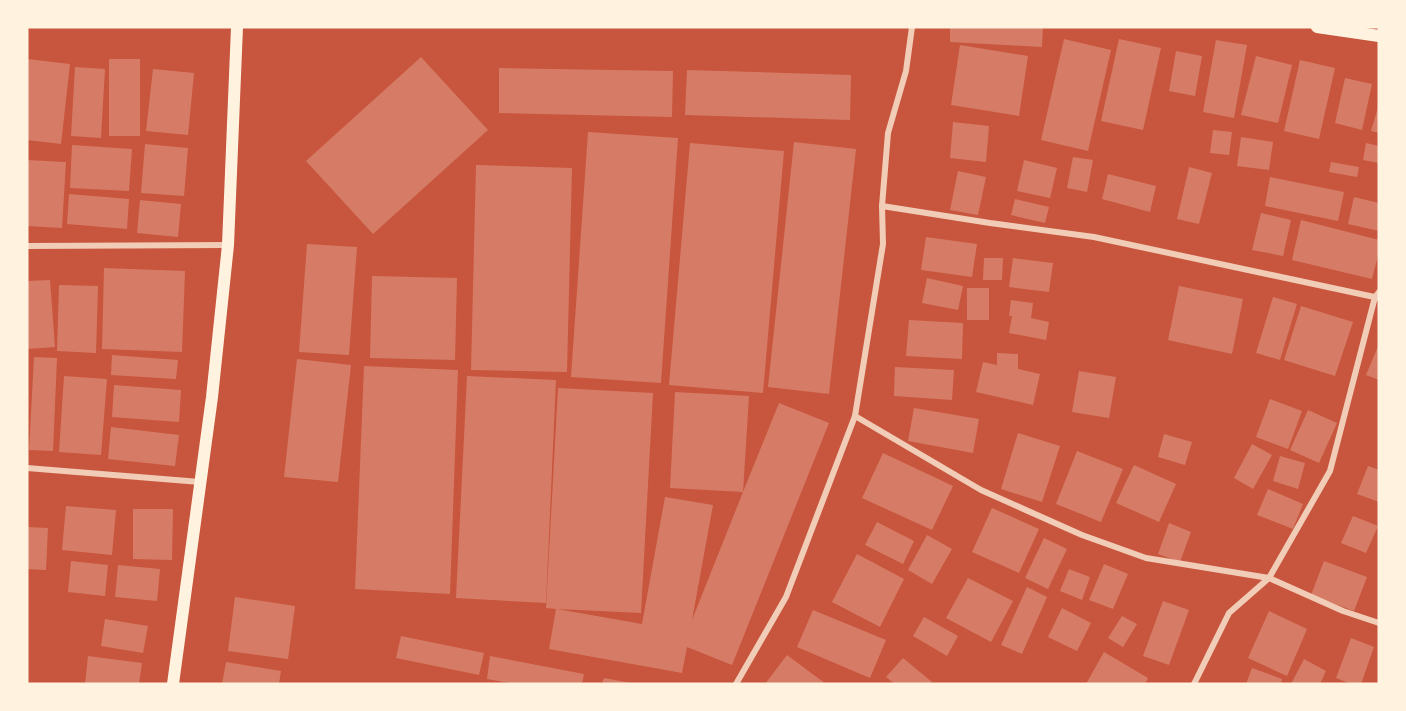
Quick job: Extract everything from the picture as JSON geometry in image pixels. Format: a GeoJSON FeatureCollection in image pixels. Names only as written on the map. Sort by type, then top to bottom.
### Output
{"type":"FeatureCollection","features":[{"type":"Feature","properties":{"kind":"main road"},"geometry":{"type":"LineString","coordinates":[[173,684],[212,397],[228,245],[237,27]]}},
{"type":"Feature","properties":{"kind":"main road"},"geometry":{"type":"LineString","coordinates":[[1317,27],[1379,36]]}},
{"type":"Feature","properties":{"kind":"street"},"geometry":{"type":"LineString","coordinates":[[736,684],[786,597],[855,416],[883,244],[882,206],[888,134],[906,71],[912,27]]}},
{"type":"Feature","properties":{"kind":"street"},"geometry":{"type":"LineString","coordinates":[[882,206],[1094,237],[1378,296],[1330,471],[1269,578],[1229,613],[1194,684]]}},
{"type":"Feature","properties":{"kind":"street"},"geometry":{"type":"LineString","coordinates":[[27,246],[228,245]]}},
{"type":"Feature","properties":{"kind":"street"},"geometry":{"type":"LineString","coordinates":[[855,416],[981,490],[1082,535],[1146,558],[1269,578],[1343,611],[1379,623]]}},
{"type":"Feature","properties":{"kind":"street"},"geometry":{"type":"LineString","coordinates":[[27,468],[200,482]]}},
{"type":"Feature","properties":{"kind":"building"},"geometry":{"type":"Polygon","coordinates":[[[950,27],[1043,27],[1042,47],[950,42],[950,27]]]}},
{"type":"Feature","properties":{"kind":"building"},"geometry":{"type":"Polygon","coordinates":[[[1064,39],[1111,50],[1088,151],[1041,140],[1064,39]]]}},
{"type":"Feature","properties":{"kind":"building"},"geometry":{"type":"Polygon","coordinates":[[[1119,39],[1161,48],[1143,130],[1101,121],[1119,39]]]}},
{"type":"Feature","properties":{"kind":"building"},"geometry":{"type":"Polygon","coordinates":[[[1216,40],[1247,45],[1234,118],[1203,112],[1216,40]]]}},
{"type":"Feature","properties":{"kind":"building"},"geometry":{"type":"Polygon","coordinates":[[[960,45],[1028,56],[1019,116],[951,105],[960,45]]]}},
{"type":"Feature","properties":{"kind":"building"},"geometry":{"type":"Polygon","coordinates":[[[1176,51],[1202,56],[1195,96],[1169,91],[1176,51]]]}},
{"type":"Feature","properties":{"kind":"building"},"geometry":{"type":"Polygon","coordinates":[[[1256,56],[1292,65],[1278,123],[1241,115],[1256,56]]]}},
{"type":"Feature","properties":{"kind":"building"},"geometry":{"type":"Polygon","coordinates":[[[421,57],[488,130],[373,234],[306,161],[421,57]]]}},
{"type":"Feature","properties":{"kind":"building"},"geometry":{"type":"Polygon","coordinates":[[[27,59],[70,64],[61,144],[27,140],[27,59]]]}},
{"type":"Feature","properties":{"kind":"building"},"geometry":{"type":"Polygon","coordinates":[[[109,59],[140,59],[140,136],[109,136],[109,59]]]}},
{"type":"Feature","properties":{"kind":"building"},"geometry":{"type":"Polygon","coordinates":[[[1300,60],[1335,68],[1319,139],[1284,131],[1300,60]]]}},
{"type":"Feature","properties":{"kind":"building"},"geometry":{"type":"Polygon","coordinates":[[[75,67],[105,69],[101,138],[71,136],[75,67]]]}},
{"type":"Feature","properties":{"kind":"building"},"geometry":{"type":"Polygon","coordinates":[[[499,68],[673,71],[672,117],[499,113],[499,68]]]}},
{"type":"Feature","properties":{"kind":"building"},"geometry":{"type":"Polygon","coordinates":[[[153,69],[194,73],[188,135],[146,131],[153,69]]]}},
{"type":"Feature","properties":{"kind":"building"},"geometry":{"type":"Polygon","coordinates":[[[687,70],[851,75],[850,120],[685,115],[687,70]]]}},
{"type":"Feature","properties":{"kind":"building"},"geometry":{"type":"Polygon","coordinates":[[[1345,78],[1372,84],[1362,130],[1335,123],[1345,78]]]}},
{"type":"Feature","properties":{"kind":"building"},"geometry":{"type":"Polygon","coordinates":[[[1379,104],[1379,133],[1371,131],[1379,104]]]}},
{"type":"Feature","properties":{"kind":"building"},"geometry":{"type":"Polygon","coordinates":[[[953,122],[989,126],[986,162],[950,158],[953,122]]]}},
{"type":"Feature","properties":{"kind":"building"},"geometry":{"type":"Polygon","coordinates":[[[1213,130],[1232,132],[1229,155],[1210,153],[1213,130]]]}},
{"type":"Feature","properties":{"kind":"building"},"geometry":{"type":"Polygon","coordinates":[[[588,132],[678,138],[661,383],[571,377],[588,132]]]}},
{"type":"Feature","properties":{"kind":"building"},"geometry":{"type":"Polygon","coordinates":[[[1241,137],[1273,142],[1269,170],[1237,166],[1241,137]]]}},
{"type":"Feature","properties":{"kind":"building"},"geometry":{"type":"Polygon","coordinates":[[[794,142],[856,149],[829,394],[768,387],[794,142]]]}},
{"type":"Feature","properties":{"kind":"building"},"geometry":{"type":"Polygon","coordinates":[[[690,143],[784,151],[763,393],[669,385],[690,143]]]}},
{"type":"Feature","properties":{"kind":"building"},"geometry":{"type":"Polygon","coordinates":[[[1366,143],[1379,146],[1379,163],[1363,160],[1366,143]]]}},
{"type":"Feature","properties":{"kind":"building"},"geometry":{"type":"Polygon","coordinates":[[[145,144],[188,148],[184,196],[141,193],[145,144]]]}},
{"type":"Feature","properties":{"kind":"building"},"geometry":{"type":"Polygon","coordinates":[[[72,145],[132,149],[129,191],[70,188],[72,145]]]}},
{"type":"Feature","properties":{"kind":"building"},"geometry":{"type":"Polygon","coordinates":[[[1073,157],[1093,160],[1087,192],[1067,188],[1073,157]]]}},
{"type":"Feature","properties":{"kind":"building"},"geometry":{"type":"Polygon","coordinates":[[[27,160],[66,162],[62,228],[27,226],[27,160]]]}},
{"type":"Feature","properties":{"kind":"building"},"geometry":{"type":"Polygon","coordinates":[[[1024,160],[1057,168],[1050,198],[1017,191],[1024,160]]]}},
{"type":"Feature","properties":{"kind":"building"},"geometry":{"type":"Polygon","coordinates":[[[1331,162],[1359,167],[1357,177],[1329,172],[1331,162]]]}},
{"type":"Feature","properties":{"kind":"building"},"geometry":{"type":"Polygon","coordinates":[[[476,165],[572,168],[567,372],[471,370],[476,165]]]}},
{"type":"Feature","properties":{"kind":"building"},"geometry":{"type":"Polygon","coordinates":[[[1189,167],[1212,173],[1199,224],[1177,219],[1189,167]]]}},
{"type":"Feature","properties":{"kind":"building"},"geometry":{"type":"Polygon","coordinates":[[[958,171],[986,177],[978,215],[950,210],[958,171]]]}},
{"type":"Feature","properties":{"kind":"building"},"geometry":{"type":"Polygon","coordinates":[[[1108,174],[1156,186],[1150,212],[1102,199],[1108,174]]]}},
{"type":"Feature","properties":{"kind":"building"},"geometry":{"type":"Polygon","coordinates":[[[1270,177],[1344,192],[1338,221],[1265,206],[1270,177]]]}},
{"type":"Feature","properties":{"kind":"building"},"geometry":{"type":"Polygon","coordinates":[[[69,194],[129,199],[127,229],[67,224],[69,194]]]}},
{"type":"Feature","properties":{"kind":"building"},"geometry":{"type":"Polygon","coordinates":[[[1354,197],[1379,203],[1379,231],[1348,224],[1354,197]]]}},
{"type":"Feature","properties":{"kind":"building"},"geometry":{"type":"Polygon","coordinates":[[[1015,199],[1049,207],[1045,223],[1011,215],[1015,199]]]}},
{"type":"Feature","properties":{"kind":"building"},"geometry":{"type":"Polygon","coordinates":[[[140,200],[181,204],[178,237],[137,233],[140,200]]]}},
{"type":"Feature","properties":{"kind":"building"},"geometry":{"type":"Polygon","coordinates":[[[1261,213],[1291,220],[1283,256],[1252,250],[1261,213]]]}},
{"type":"Feature","properties":{"kind":"building"},"geometry":{"type":"Polygon","coordinates":[[[1301,220],[1379,240],[1379,252],[1372,279],[1292,260],[1301,220]]]}},
{"type":"Feature","properties":{"kind":"building"},"geometry":{"type":"Polygon","coordinates":[[[926,237],[977,244],[972,277],[921,270],[926,237]]]}},
{"type":"Feature","properties":{"kind":"building"},"geometry":{"type":"Polygon","coordinates":[[[307,244],[357,247],[349,355],[299,352],[307,244]]]}},
{"type":"Feature","properties":{"kind":"building"},"geometry":{"type":"Polygon","coordinates":[[[984,258],[1003,258],[1002,280],[983,280],[984,258]]]}},
{"type":"Feature","properties":{"kind":"building"},"geometry":{"type":"Polygon","coordinates":[[[1013,258],[1053,263],[1049,292],[1009,287],[1013,258]]]}},
{"type":"Feature","properties":{"kind":"building"},"geometry":{"type":"Polygon","coordinates":[[[104,268],[185,271],[182,352],[102,349],[104,268]]]}},
{"type":"Feature","properties":{"kind":"building"},"geometry":{"type":"Polygon","coordinates":[[[372,276],[457,278],[455,360],[370,358],[372,276]]]}},
{"type":"Feature","properties":{"kind":"building"},"geometry":{"type":"Polygon","coordinates":[[[927,278],[963,286],[958,310],[922,303],[927,278]]]}},
{"type":"Feature","properties":{"kind":"building"},"geometry":{"type":"Polygon","coordinates":[[[50,280],[55,347],[27,349],[27,281],[50,280]]]}},
{"type":"Feature","properties":{"kind":"building"},"geometry":{"type":"Polygon","coordinates":[[[59,285],[98,286],[96,353],[57,351],[59,285]]]}},
{"type":"Feature","properties":{"kind":"building"},"geometry":{"type":"Polygon","coordinates":[[[1179,286],[1243,299],[1232,354],[1168,340],[1179,286]]]}},
{"type":"Feature","properties":{"kind":"building"},"geometry":{"type":"Polygon","coordinates":[[[967,288],[989,288],[989,320],[967,320],[967,288]]]}},
{"type":"Feature","properties":{"kind":"building"},"geometry":{"type":"Polygon","coordinates":[[[1273,297],[1297,304],[1280,360],[1256,353],[1273,297]]]}},
{"type":"Feature","properties":{"kind":"building"},"geometry":{"type":"Polygon","coordinates":[[[1011,300],[1033,303],[1031,318],[1049,322],[1046,340],[1009,333],[1012,316],[1009,316],[1011,300]]]}},
{"type":"Feature","properties":{"kind":"building"},"geometry":{"type":"Polygon","coordinates":[[[1301,306],[1353,322],[1335,376],[1284,360],[1301,306]]]}},
{"type":"Feature","properties":{"kind":"building"},"geometry":{"type":"Polygon","coordinates":[[[909,320],[963,323],[962,359],[906,356],[909,320]]]}},
{"type":"Feature","properties":{"kind":"building"},"geometry":{"type":"Polygon","coordinates":[[[1379,344],[1379,380],[1366,375],[1379,344]]]}},
{"type":"Feature","properties":{"kind":"building"},"geometry":{"type":"Polygon","coordinates":[[[997,353],[1018,354],[1018,369],[1040,374],[1033,405],[976,392],[983,362],[997,365],[997,353]]]}},
{"type":"Feature","properties":{"kind":"building"},"geometry":{"type":"Polygon","coordinates":[[[112,355],[178,360],[176,379],[111,375],[112,355]]]}},
{"type":"Feature","properties":{"kind":"building"},"geometry":{"type":"Polygon","coordinates":[[[34,357],[57,358],[53,451],[29,450],[34,357]]]}},
{"type":"Feature","properties":{"kind":"building"},"geometry":{"type":"Polygon","coordinates":[[[297,359],[351,365],[338,482],[284,477],[297,359]]]}},
{"type":"Feature","properties":{"kind":"building"},"geometry":{"type":"Polygon","coordinates":[[[364,366],[458,370],[450,594],[355,589],[364,366]]]}},
{"type":"Feature","properties":{"kind":"building"},"geometry":{"type":"Polygon","coordinates":[[[895,367],[954,370],[952,400],[894,396],[895,367]]]}},
{"type":"Feature","properties":{"kind":"building"},"geometry":{"type":"Polygon","coordinates":[[[1079,371],[1116,377],[1109,418],[1072,412],[1079,371]]]}},
{"type":"Feature","properties":{"kind":"building"},"geometry":{"type":"Polygon","coordinates":[[[64,376],[107,379],[101,455],[59,452],[64,376]]]}},
{"type":"Feature","properties":{"kind":"building"},"geometry":{"type":"Polygon","coordinates":[[[467,376],[556,380],[546,603],[456,598],[467,376]]]}},
{"type":"Feature","properties":{"kind":"building"},"geometry":{"type":"Polygon","coordinates":[[[114,385],[181,390],[179,422],[112,417],[114,385]]]}},
{"type":"Feature","properties":{"kind":"building"},"geometry":{"type":"Polygon","coordinates":[[[558,388],[653,393],[641,613],[557,609],[642,624],[665,497],[713,505],[692,620],[779,403],[829,423],[732,665],[687,647],[682,673],[549,649],[556,609],[546,608],[558,388]]]}},
{"type":"Feature","properties":{"kind":"building"},"geometry":{"type":"Polygon","coordinates":[[[675,392],[749,396],[743,492],[670,488],[675,392]]]}},
{"type":"Feature","properties":{"kind":"building"},"geometry":{"type":"Polygon","coordinates":[[[1270,399],[1302,411],[1288,449],[1256,437],[1270,399]]]}},
{"type":"Feature","properties":{"kind":"building"},"geometry":{"type":"Polygon","coordinates":[[[914,408],[979,419],[973,453],[908,441],[914,408]]]}},
{"type":"Feature","properties":{"kind":"building"},"geometry":{"type":"Polygon","coordinates":[[[1308,410],[1337,423],[1319,463],[1290,450],[1308,410]]]}},
{"type":"Feature","properties":{"kind":"building"},"geometry":{"type":"Polygon","coordinates":[[[111,427],[179,435],[175,466],[108,459],[111,427]]]}},
{"type":"Feature","properties":{"kind":"building"},"geometry":{"type":"Polygon","coordinates":[[[1018,433],[1060,446],[1042,502],[1001,489],[1018,433]]]}},
{"type":"Feature","properties":{"kind":"building"},"geometry":{"type":"Polygon","coordinates":[[[1164,434],[1192,442],[1185,465],[1158,457],[1164,434]]]}},
{"type":"Feature","properties":{"kind":"building"},"geometry":{"type":"Polygon","coordinates":[[[1252,444],[1272,455],[1253,489],[1234,478],[1252,444]]]}},
{"type":"Feature","properties":{"kind":"building"},"geometry":{"type":"Polygon","coordinates":[[[1077,451],[1123,469],[1101,522],[1056,504],[1077,451]]]}},
{"type":"Feature","properties":{"kind":"building"},"geometry":{"type":"Polygon","coordinates":[[[883,453],[953,486],[932,530],[862,498],[883,453]]]}},
{"type":"Feature","properties":{"kind":"building"},"geometry":{"type":"Polygon","coordinates":[[[1280,456],[1305,463],[1298,489],[1273,481],[1280,456]]]}},
{"type":"Feature","properties":{"kind":"building"},"geometry":{"type":"Polygon","coordinates":[[[1134,465],[1176,484],[1159,522],[1116,503],[1134,465]]]}},
{"type":"Feature","properties":{"kind":"building"},"geometry":{"type":"Polygon","coordinates":[[[1368,466],[1379,470],[1379,502],[1357,494],[1368,466]]]}},
{"type":"Feature","properties":{"kind":"building"},"geometry":{"type":"Polygon","coordinates":[[[1268,489],[1303,504],[1293,529],[1257,515],[1268,489]]]}},
{"type":"Feature","properties":{"kind":"building"},"geometry":{"type":"Polygon","coordinates":[[[66,506],[116,510],[112,555],[62,550],[66,506]]]}},
{"type":"Feature","properties":{"kind":"building"},"geometry":{"type":"Polygon","coordinates":[[[992,508],[1039,529],[1019,573],[972,552],[992,508]]]}},
{"type":"Feature","properties":{"kind":"building"},"geometry":{"type":"Polygon","coordinates":[[[133,509],[173,509],[172,560],[133,559],[133,509]]]}},
{"type":"Feature","properties":{"kind":"building"},"geometry":{"type":"Polygon","coordinates":[[[1353,516],[1378,526],[1366,553],[1341,543],[1353,516]]]}},
{"type":"Feature","properties":{"kind":"building"},"geometry":{"type":"Polygon","coordinates":[[[877,522],[914,541],[903,564],[865,545],[877,522]]]}},
{"type":"Feature","properties":{"kind":"building"},"geometry":{"type":"Polygon","coordinates":[[[1169,523],[1191,532],[1180,562],[1158,554],[1169,523]]]}},
{"type":"Feature","properties":{"kind":"building"},"geometry":{"type":"Polygon","coordinates":[[[27,527],[48,528],[46,570],[27,569],[27,527]]]}},
{"type":"Feature","properties":{"kind":"building"},"geometry":{"type":"Polygon","coordinates":[[[927,535],[952,549],[932,584],[908,570],[927,535]]]}},
{"type":"Feature","properties":{"kind":"building"},"geometry":{"type":"Polygon","coordinates":[[[1044,538],[1067,549],[1048,589],[1025,578],[1044,538]]]}},
{"type":"Feature","properties":{"kind":"building"},"geometry":{"type":"Polygon","coordinates":[[[857,554],[904,579],[880,627],[832,602],[857,554]]]}},
{"type":"Feature","properties":{"kind":"building"},"geometry":{"type":"Polygon","coordinates":[[[71,561],[108,565],[105,596],[68,592],[71,561]]]}},
{"type":"Feature","properties":{"kind":"building"},"geometry":{"type":"Polygon","coordinates":[[[1324,561],[1367,577],[1354,611],[1311,595],[1324,561]]]}},
{"type":"Feature","properties":{"kind":"building"},"geometry":{"type":"Polygon","coordinates":[[[1104,564],[1128,574],[1113,609],[1089,600],[1104,564]]]}},
{"type":"Feature","properties":{"kind":"building"},"geometry":{"type":"Polygon","coordinates":[[[118,565],[160,569],[157,601],[115,597],[118,565]]]}},
{"type":"Feature","properties":{"kind":"building"},"geometry":{"type":"Polygon","coordinates":[[[1069,569],[1090,577],[1082,600],[1060,591],[1069,569]]]}},
{"type":"Feature","properties":{"kind":"building"},"geometry":{"type":"Polygon","coordinates":[[[968,578],[1013,601],[991,642],[946,618],[968,578]]]}},
{"type":"Feature","properties":{"kind":"building"},"geometry":{"type":"Polygon","coordinates":[[[1027,587],[1047,597],[1022,654],[1001,645],[1027,587]]]}},
{"type":"Feature","properties":{"kind":"building"},"geometry":{"type":"Polygon","coordinates":[[[235,597],[295,606],[288,659],[228,651],[235,597]]]}},
{"type":"Feature","properties":{"kind":"building"},"geometry":{"type":"Polygon","coordinates":[[[1163,601],[1189,610],[1169,665],[1143,656],[1163,601]]]}},
{"type":"Feature","properties":{"kind":"building"},"geometry":{"type":"Polygon","coordinates":[[[1062,608],[1091,623],[1077,651],[1048,637],[1062,608]]]}},
{"type":"Feature","properties":{"kind":"building"},"geometry":{"type":"Polygon","coordinates":[[[813,610],[886,640],[870,678],[797,647],[813,610]]]}},
{"type":"Feature","properties":{"kind":"building"},"geometry":{"type":"Polygon","coordinates":[[[1269,611],[1307,629],[1287,676],[1248,658],[1269,611]]]}},
{"type":"Feature","properties":{"kind":"building"},"geometry":{"type":"Polygon","coordinates":[[[1122,616],[1137,624],[1123,647],[1108,638],[1122,616]]]}},
{"type":"Feature","properties":{"kind":"building"},"geometry":{"type":"Polygon","coordinates":[[[924,617],[958,636],[947,656],[913,636],[924,617]]]}},
{"type":"Feature","properties":{"kind":"building"},"geometry":{"type":"Polygon","coordinates":[[[105,619],[148,626],[143,653],[101,646],[105,619]]]}},
{"type":"Feature","properties":{"kind":"building"},"geometry":{"type":"Polygon","coordinates":[[[401,636],[484,653],[479,675],[396,658],[401,636]]]}},
{"type":"Feature","properties":{"kind":"building"},"geometry":{"type":"Polygon","coordinates":[[[1351,638],[1374,647],[1361,684],[1351,684],[1336,678],[1351,638]]]}},
{"type":"Feature","properties":{"kind":"building"},"geometry":{"type":"Polygon","coordinates":[[[1104,652],[1148,678],[1145,684],[1086,684],[1104,652]]]}},
{"type":"Feature","properties":{"kind":"building"},"geometry":{"type":"Polygon","coordinates":[[[787,655],[826,684],[765,684],[787,655]]]}},
{"type":"Feature","properties":{"kind":"building"},"geometry":{"type":"Polygon","coordinates":[[[88,656],[142,663],[139,684],[85,684],[88,656]]]}},
{"type":"Feature","properties":{"kind":"building"},"geometry":{"type":"Polygon","coordinates":[[[490,656],[584,674],[582,684],[515,684],[487,679],[490,656]]]}},
{"type":"Feature","properties":{"kind":"building"},"geometry":{"type":"Polygon","coordinates":[[[903,658],[932,682],[930,684],[895,684],[886,677],[903,658]]]}},
{"type":"Feature","properties":{"kind":"building"},"geometry":{"type":"Polygon","coordinates":[[[1304,659],[1326,671],[1320,684],[1291,684],[1304,659]]]}},
{"type":"Feature","properties":{"kind":"building"},"geometry":{"type":"Polygon","coordinates":[[[226,662],[281,671],[279,684],[222,684],[226,662]]]}},
{"type":"Feature","properties":{"kind":"building"},"geometry":{"type":"Polygon","coordinates":[[[1252,668],[1282,679],[1281,684],[1246,684],[1252,668]]]}},
{"type":"Feature","properties":{"kind":"building"},"geometry":{"type":"Polygon","coordinates":[[[604,678],[631,683],[631,684],[602,684],[604,678]]]}}]}
